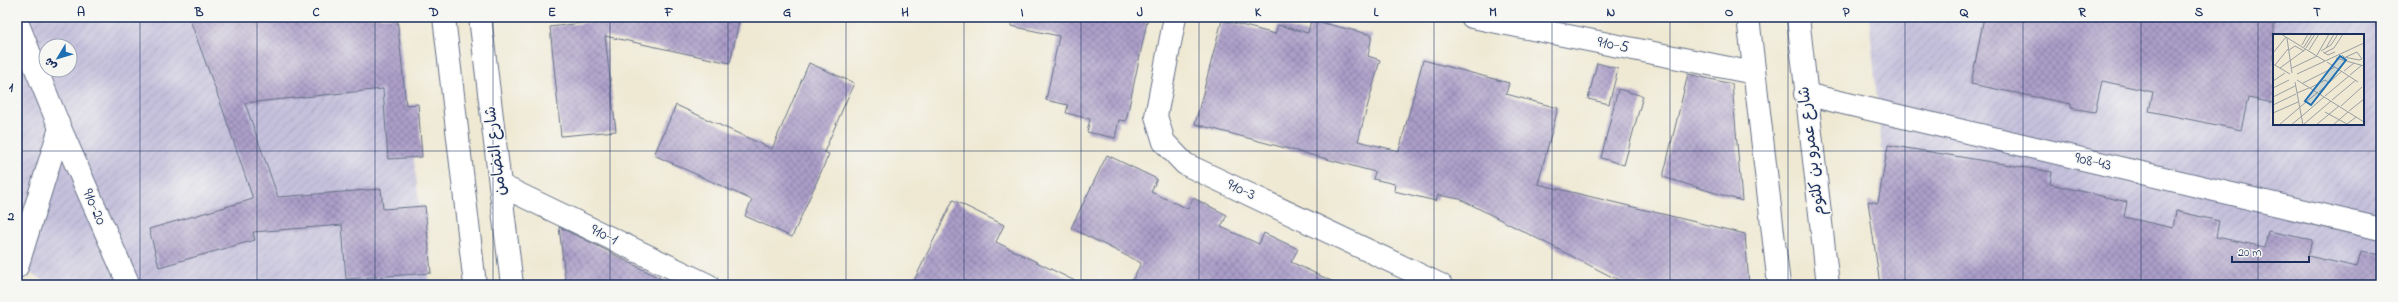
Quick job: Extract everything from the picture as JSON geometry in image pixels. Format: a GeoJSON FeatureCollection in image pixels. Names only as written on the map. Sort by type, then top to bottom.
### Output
{"type":"FeatureCollection","features":[{"type":"Feature","properties":{"kind":"street"},"geometry":{"type":"LineString","coordinates":[[444,17],[475,285]]}},
{"type":"Feature","properties":{"kind":"street","name":"شارع التضامن"},"geometry":{"type":"LineString","coordinates":[[480,17],[512,285]]}},
{"type":"Feature","properties":{"kind":"street","name":"910-3"},"geometry":{"type":"LineString","coordinates":[[1175,17],[1156,116],[1164,142],[1185,164],[1441,285]]}},
{"type":"Feature","properties":{"kind":"street","name":"910-5"},"geometry":{"type":"LineString","coordinates":[[1472,17],[1754,73]]}},
{"type":"Feature","properties":{"kind":"street"},"geometry":{"type":"LineString","coordinates":[[1748,17],[1779,285]]}},
{"type":"Feature","properties":{"kind":"street","name":"شارع عمرو بن كلثوم"},"geometry":{"type":"LineString","coordinates":[[1798,17],[1805,94],[1828,285]]}},
{"type":"Feature","properties":{"kind":"street","name":"910-20"},"geometry":{"type":"LineString","coordinates":[[17,22],[60,128],[129,285]]}},
{"type":"Feature","properties":{"kind":"street","name":"908-43"},"geometry":{"type":"LineString","coordinates":[[1805,94],[2381,229]]}},
{"type":"Feature","properties":{"kind":"street"},"geometry":{"type":"LineString","coordinates":[[17,267],[60,128]]}},
{"type":"Feature","properties":{"kind":"street","name":"910-1"},"geometry":{"type":"LineString","coordinates":[[500,185],[708,285]]}},
{"type":"Feature","properties":{"kind":"shaded area"},"geometry":{"type":"Polygon","coordinates":[[[17,17],[397,17],[429,285],[53,285],[17,267],[17,17]]]}},
{"type":"Feature","properties":{"kind":"shaded area"},"geometry":{"type":"Polygon","coordinates":[[[1869,17],[2381,17],[2381,285],[1895,285],[1869,17]]]}},
{"type":"Feature","properties":{"kind":"building"},"geometry":{"type":"Polygon","coordinates":[[[189,17],[397,17],[406,105],[418,104],[422,157],[388,159],[383,89],[245,103],[278,197],[381,189],[383,209],[425,206],[431,273],[346,279],[342,225],[253,232],[255,240],[159,267],[149,229],[253,199],[223,110],[189,17]]]}},
{"type":"Feature","properties":{"kind":"building"},"geometry":{"type":"Polygon","coordinates":[[[629,17],[740,17],[730,63],[605,36],[616,131],[561,136],[550,27],[629,17]]]}},
{"type":"Feature","properties":{"kind":"building"},"geometry":{"type":"Polygon","coordinates":[[[1012,17],[1148,17],[1126,121],[1119,120],[1115,138],[1087,132],[1090,119],[1066,113],[1068,105],[1046,100],[1059,36],[1011,26],[1012,17]]]}},
{"type":"Feature","properties":{"kind":"building"},"geometry":{"type":"Polygon","coordinates":[[[1984,17],[2274,17],[2273,103],[2248,98],[2241,130],[2149,111],[2153,92],[2102,81],[2095,112],[2071,108],[2071,104],[1971,84],[1984,17]]]}},
{"type":"Feature","properties":{"kind":"building"},"geometry":{"type":"Polygon","coordinates":[[[1222,20],[1275,34],[1278,25],[1308,33],[1311,20],[1372,35],[1368,56],[1380,60],[1358,141],[1399,151],[1423,60],[1509,83],[1506,94],[1558,108],[1538,184],[1745,234],[1749,285],[1628,285],[1460,199],[1438,195],[1436,201],[1394,191],[1395,184],[1373,179],[1375,172],[1195,124],[1222,20]]]}},
{"type":"Feature","properties":{"kind":"building"},"geometry":{"type":"Polygon","coordinates":[[[809,63],[854,83],[824,152],[829,154],[792,237],[745,216],[752,200],[654,155],[676,105],[772,149],[809,63]]]}},
{"type":"Feature","properties":{"kind":"building"},"geometry":{"type":"Polygon","coordinates":[[[1597,63],[1618,69],[1609,104],[1588,99],[1597,63]]]}},
{"type":"Feature","properties":{"kind":"building"},"geometry":{"type":"Polygon","coordinates":[[[1688,74],[1732,84],[1742,201],[1663,177],[1688,74]]]}},
{"type":"Feature","properties":{"kind":"building"},"geometry":{"type":"Polygon","coordinates":[[[1618,89],[1643,96],[1624,165],[1601,158],[1618,89]]]}},
{"type":"Feature","properties":{"kind":"building"},"geometry":{"type":"Polygon","coordinates":[[[1888,145],[2052,172],[2050,184],[2127,202],[2124,217],[2173,228],[2176,211],[2219,221],[2216,237],[2265,247],[2268,231],[2312,240],[2308,256],[2357,267],[2361,251],[2381,255],[2381,285],[1880,285],[1868,201],[1878,203],[1888,145]]]}},
{"type":"Feature","properties":{"kind":"building"},"geometry":{"type":"Polygon","coordinates":[[[1107,155],[1157,179],[1151,192],[1188,209],[1193,198],[1227,215],[1221,227],[1259,244],[1264,233],[1298,249],[1291,262],[1340,285],[1130,285],[1141,263],[1071,228],[1107,155]]]}},
{"type":"Feature","properties":{"kind":"building"},"geometry":{"type":"Polygon","coordinates":[[[953,200],[1004,225],[996,242],[1083,285],[912,285],[953,200]]]}},
{"type":"Feature","properties":{"kind":"building"},"geometry":{"type":"Polygon","coordinates":[[[559,227],[590,242],[673,285],[566,285],[559,227]]]}}]}
